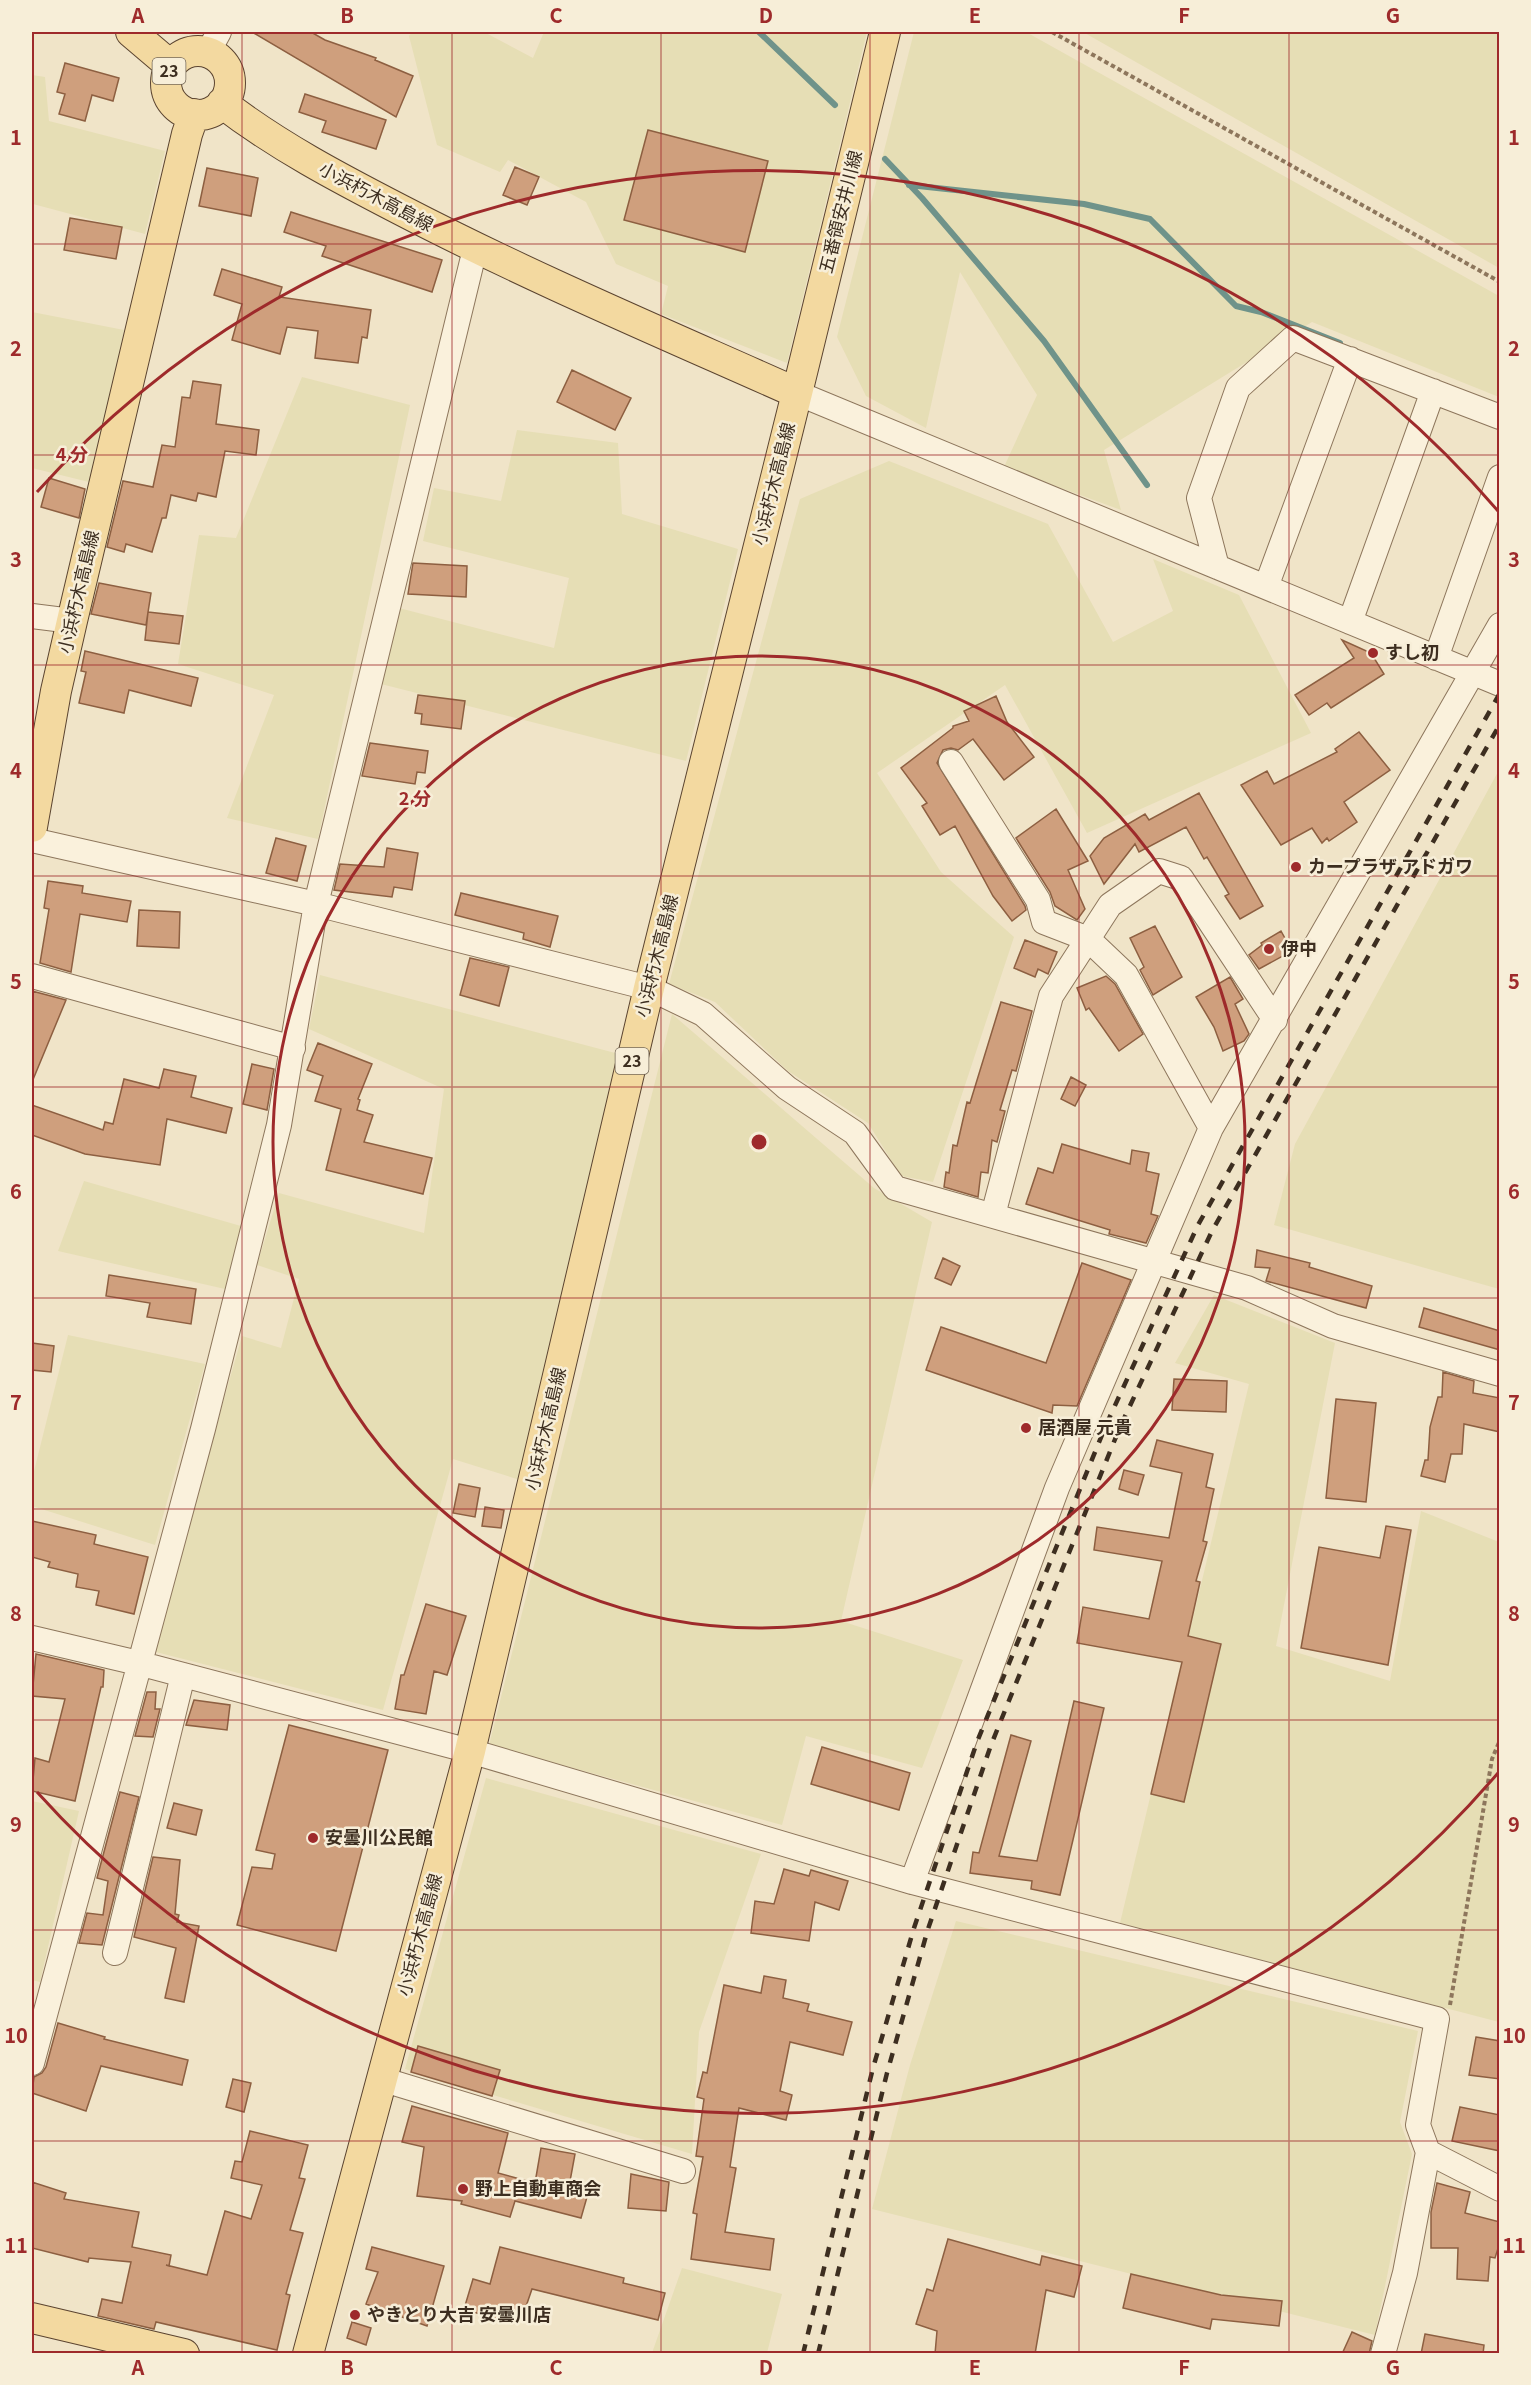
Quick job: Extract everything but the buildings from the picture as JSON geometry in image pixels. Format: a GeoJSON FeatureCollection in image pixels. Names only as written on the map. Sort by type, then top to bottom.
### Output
{"type":"FeatureCollection","features":[{"type":"Feature","properties":{"kind":"main road","name":"23"},"geometry":{"type":"LineString","coordinates":[[131,32],[171,66]]}},
{"type":"Feature","properties":{"kind":"main road","name":"五番領安井川線"},"geometry":{"type":"LineString","coordinates":[[797,393],[885,32]]}},
{"type":"Feature","properties":{"kind":"main road","name":"23"},"geometry":{"type":"LineString","coordinates":[[194,114],[184,112],[169,97],[166,87],[171,66],[187,53],[214,42],[218,57],[229,75],[230,85],[222,104]]}},
{"type":"Feature","properties":{"kind":"main road","name":"小浜朽木高島線"},"geometry":{"type":"LineString","coordinates":[[222,104],[311,164],[475,249],[797,393],[649,988],[470,1751],[308,2354]]}},
{"type":"Feature","properties":{"kind":"main road"},"geometry":{"type":"LineString","coordinates":[[194,114],[214,110],[222,104]]}},
{"type":"Feature","properties":{"kind":"main road","name":"小浜朽木高島線"},"geometry":{"type":"LineString","coordinates":[[32,827],[56,691],[187,134],[194,114]]}},
{"type":"Feature","properties":{"kind":"main road"},"geometry":{"type":"LineString","coordinates":[[32,2318],[184,2354]]}},
{"type":"Feature","properties":{"kind":"street"},"geometry":{"type":"LineString","coordinates":[[32,2063],[202,1429],[279,1125],[316,904],[475,249]]}},
{"type":"Feature","properties":{"kind":"street"},"geometry":{"type":"LineString","coordinates":[[1217,567],[1199,498],[1238,388],[1293,338],[1500,417]]}},
{"type":"Feature","properties":{"kind":"street"},"geometry":{"type":"LineString","coordinates":[[1266,587],[1350,360]]}},
{"type":"Feature","properties":{"kind":"street"},"geometry":{"type":"LineString","coordinates":[[1350,622],[1433,391]]}},
{"type":"Feature","properties":{"kind":"street"},"geometry":{"type":"LineString","coordinates":[[797,393],[1500,684]]}},
{"type":"Feature","properties":{"kind":"street"},"geometry":{"type":"LineString","coordinates":[[1436,658],[1500,477]]}},
{"type":"Feature","properties":{"kind":"street"},"geometry":{"type":"LineString","coordinates":[[32,616],[72,621]]}},
{"type":"Feature","properties":{"kind":"street"},"geometry":{"type":"LineString","coordinates":[[912,1882],[1057,1488],[1211,1128],[1500,624]]}},
{"type":"Feature","properties":{"kind":"street"},"geometry":{"type":"LineString","coordinates":[[951,762],[1038,900],[1044,922],[1088,939],[1126,975],[1211,1128]]}},
{"type":"Feature","properties":{"kind":"street"},"geometry":{"type":"LineString","coordinates":[[32,840],[316,904],[649,988],[703,1014],[787,1088],[855,1133],[895,1188],[1247,1288],[1333,1326],[1500,1374]]}},
{"type":"Feature","properties":{"kind":"street"},"geometry":{"type":"LineString","coordinates":[[993,1215],[1051,996],[1110,905],[1159,871],[1181,878],[1275,1020]]}},
{"type":"Feature","properties":{"kind":"street"},"geometry":{"type":"LineString","coordinates":[[32,976],[293,1048]]}},
{"type":"Feature","properties":{"kind":"street"},"geometry":{"type":"LineString","coordinates":[[32,1638],[138,1663],[470,1751],[912,1882],[1437,2019],[1418,2124],[1428,2152],[1405,2273],[1383,2354]]}},
{"type":"Feature","properties":{"kind":"street"},"geometry":{"type":"LineString","coordinates":[[115,1953],[183,1675]]}},
{"type":"Feature","properties":{"kind":"street"},"geometry":{"type":"LineString","coordinates":[[381,2079],[683,2171]]}},
{"type":"Feature","properties":{"kind":"street"},"geometry":{"type":"LineString","coordinates":[[1428,2152],[1500,2189]]}},
{"type":"Feature","properties":{"kind":"path"},"geometry":{"type":"LineString","coordinates":[[1052,32],[1500,282]]}},
{"type":"Feature","properties":{"kind":"path"},"geometry":{"type":"LineString","coordinates":[[1437,2019],[1452,2004],[1492,1759],[1500,1740]]}},
{"type":"Feature","properties":{"kind":"shaded area"},"geometry":{"type":"Polygon","coordinates":[[[412,32],[484,32],[533,58],[544,32],[867,32],[787,363],[661,314],[668,286],[616,264],[586,202],[508,160],[500,172],[437,145],[409,36],[412,32]]]}},
{"type":"Feature","properties":{"kind":"shaded area"},"geometry":{"type":"Polygon","coordinates":[[[914,32],[1026,32],[1499,296],[1499,397],[1312,322],[1104,450],[1121,510],[1004,467],[1037,395],[960,272],[926,428],[866,396],[837,337],[914,32]]]}},
{"type":"Feature","properties":{"kind":"shaded area"},"geometry":{"type":"Polygon","coordinates":[[[1083,32],[1499,32],[1499,268],[1083,32]]]}},
{"type":"Feature","properties":{"kind":"shaded area"},"geometry":{"type":"Polygon","coordinates":[[[32,75],[45,77],[49,121],[165,151],[145,234],[33,204],[32,207],[32,75]]]}},
{"type":"Feature","properties":{"kind":"shaded area"},"geometry":{"type":"Polygon","coordinates":[[[32,312],[124,330],[93,483],[32,468],[32,312]]]}},
{"type":"Feature","properties":{"kind":"shaded area"},"geometry":{"type":"Polygon","coordinates":[[[302,377],[410,405],[318,839],[227,818],[274,695],[178,664],[199,535],[236,538],[302,377]]]}},
{"type":"Feature","properties":{"kind":"shaded area"},"geometry":{"type":"Polygon","coordinates":[[[517,430],[618,443],[622,514],[738,549],[686,761],[381,684],[399,608],[554,648],[569,578],[423,541],[434,488],[501,501],[517,430]]]}},
{"type":"Feature","properties":{"kind":"shaded area"},"geometry":{"type":"Polygon","coordinates":[[[889,461],[1048,524],[1113,642],[1173,611],[1153,559],[1239,595],[1311,733],[1087,833],[1005,685],[877,773],[941,872],[1014,937],[933,1182],[901,1176],[868,1123],[788,1071],[715,1002],[669,984],[800,499],[889,461]]]}},
{"type":"Feature","properties":{"kind":"shaded area"},"geometry":{"type":"Polygon","coordinates":[[[1499,770],[1499,1289],[1274,1225],[1295,1144],[1499,770]]]}},
{"type":"Feature","properties":{"kind":"shaded area"},"geometry":{"type":"Polygon","coordinates":[[[320,975],[619,1054],[520,1480],[453,1459],[383,1710],[152,1651],[242,1336],[281,1348],[299,1279],[257,1265],[279,1193],[424,1233],[444,1089],[309,1029],[320,975]]]}},
{"type":"Feature","properties":{"kind":"shaded area"},"geometry":{"type":"Polygon","coordinates":[[[672,1014],[874,1188],[932,1222],[841,1621],[963,1660],[922,1768],[806,1736],[782,1825],[489,1745],[672,1014]]]}},
{"type":"Feature","properties":{"kind":"shaded area"},"geometry":{"type":"Polygon","coordinates":[[[84,1181],[241,1226],[225,1289],[58,1251],[84,1181]]]}},
{"type":"Feature","properties":{"kind":"shaded area"},"geometry":{"type":"Polygon","coordinates":[[[1214,1295],[1335,1343],[1276,1646],[1390,1681],[1421,1511],[1499,1542],[1499,2022],[1120,1923],[1249,1384],[1175,1363],[1214,1295]]]}},
{"type":"Feature","properties":{"kind":"shaded area"},"geometry":{"type":"Polygon","coordinates":[[[68,1335],[205,1364],[155,1545],[32,1506],[32,1479],[68,1335]]]}},
{"type":"Feature","properties":{"kind":"shaded area"},"geometry":{"type":"Polygon","coordinates":[[[486,1778],[761,1854],[699,2032],[692,2154],[405,2069],[486,1778]]]}},
{"type":"Feature","properties":{"kind":"shaded area"},"geometry":{"type":"Polygon","coordinates":[[[32,1801],[79,1811],[40,1982],[32,1980],[32,1801]]]}},
{"type":"Feature","properties":{"kind":"shaded area"},"geometry":{"type":"Polygon","coordinates":[[[956,1921],[1418,2031],[1400,2122],[1412,2154],[1375,2335],[872,2209],[910,2065],[956,1921]]]}},
{"type":"Feature","properties":{"kind":"shaded area"},"geometry":{"type":"Polygon","coordinates":[[[682,2268],[782,2294],[767,2353],[652,2353],[682,2268]]]}},
{"type":"Feature","properties":{"kind":"waterway"},"geometry":{"type":"LineString","coordinates":[[759,32],[835,105]]}},
{"type":"Feature","properties":{"kind":"waterway"},"geometry":{"type":"LineString","coordinates":[[885,159],[922,198],[1044,341],[1147,485]]}},
{"type":"Feature","properties":{"kind":"waterway"},"geometry":{"type":"LineString","coordinates":[[909,185],[1084,204],[1150,219],[1236,306],[1261,312],[1340,343]]}},
{"type":"Feature","properties":{"kind":"railway"},"geometry":{"type":"LineString","coordinates":[[803,2354],[873,2068],[914,1928],[977,1742],[1106,1425],[1198,1225],[1500,693]]}},
{"type":"Feature","properties":{"kind":"railway"},"geometry":{"type":"LineString","coordinates":[[818,2354],[887,2073],[928,1929],[991,1745],[1120,1427],[1212,1231],[1500,724]]}},
{"type":"Feature","properties":{"kind":"place","name":"すし初"},"geometry":{"type":"Point","coordinates":[1373,653]}},
{"type":"Feature","properties":{"kind":"place","name":"カープラザ アドガワ"},"geometry":{"type":"Point","coordinates":[1296,867]}},
{"type":"Feature","properties":{"kind":"place","name":"伊中"},"geometry":{"type":"Point","coordinates":[1269,949]}},
{"type":"Feature","properties":{"kind":"place","name":"居酒屋 元貴"},"geometry":{"type":"Point","coordinates":[1026,1428]}},
{"type":"Feature","properties":{"kind":"place","name":"安曇川公民館"},"geometry":{"type":"Point","coordinates":[313,1838]}},
{"type":"Feature","properties":{"kind":"place","name":"野上自動車商会"},"geometry":{"type":"Point","coordinates":[463,2189]}},
{"type":"Feature","properties":{"kind":"place","name":"やきとり大吉 安曇川店"},"geometry":{"type":"Point","coordinates":[355,2315]}}]}
